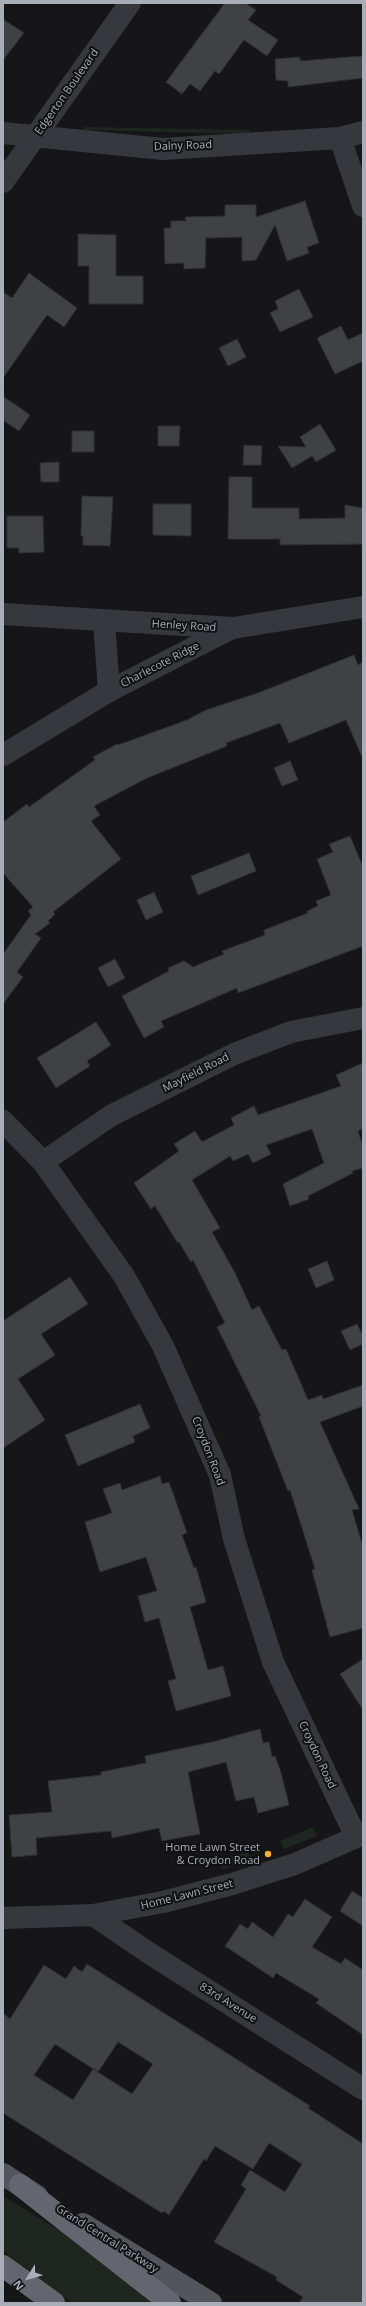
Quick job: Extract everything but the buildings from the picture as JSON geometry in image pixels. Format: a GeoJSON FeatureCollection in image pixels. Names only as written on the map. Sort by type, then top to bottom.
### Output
{"type":"FeatureCollection","features":[{"type":"Feature","properties":{"kind":"highway"},"geometry":{"type":"LineString","coordinates":[[12,2180],[170,2303]]}},
{"type":"Feature","properties":{"kind":"highway"},"geometry":{"type":"LineString","coordinates":[[3,2266],[54,2303]]}},
{"type":"Feature","properties":{"kind":"main road","name":"Grand Central Parkway"},"geometry":{"type":"LineString","coordinates":[[12,2180],[211,2303]]}},
{"type":"Feature","properties":{"kind":"street","name":"Edgerton Boulevard"},"geometry":{"type":"LineString","coordinates":[[3,182],[130,3]]}},
{"type":"Feature","properties":{"kind":"street","name":"Dalny Road"},"geometry":{"type":"LineString","coordinates":[[3,133],[163,149],[340,138],[363,132]]}},
{"type":"Feature","properties":{"kind":"street"},"geometry":{"type":"LineString","coordinates":[[340,138],[363,206]]}},
{"type":"Feature","properties":{"kind":"street","name":"Henley Road"},"geometry":{"type":"LineString","coordinates":[[3,614],[104,622],[233,628],[363,607]]}},
{"type":"Feature","properties":{"kind":"street","name":"Charlecote Ridge"},"geometry":{"type":"LineString","coordinates":[[104,622],[109,691]]}},
{"type":"Feature","properties":{"kind":"street","name":"Charlecote Ridge"},"geometry":{"type":"LineString","coordinates":[[3,755],[109,691],[233,628]]}},
{"type":"Feature","properties":{"kind":"street","name":"Mayfield Road"},"geometry":{"type":"LineString","coordinates":[[42,1162],[112,1115],[234,1054],[291,1032],[363,1018]]}},
{"type":"Feature","properties":{"kind":"street","name":"Croydon Road"},"geometry":{"type":"LineString","coordinates":[[3,1121],[42,1162],[124,1276],[163,1346],[220,1475],[234,1539],[273,1662],[360,1836]]}},
{"type":"Feature","properties":{"kind":"street","name":"Home Lawn Street"},"geometry":{"type":"LineString","coordinates":[[6,1922],[93,1915],[163,1902],[232,1884],[295,1864],[360,1836]]}},
{"type":"Feature","properties":{"kind":"street","name":"83rd Avenue"},"geometry":{"type":"LineString","coordinates":[[93,1915],[149,1953],[363,2088]]}},
{"type":"Feature","properties":{"kind":"shaded area"},"geometry":{"type":"Polygon","coordinates":[[[84,127],[250,130],[249,134],[84,130],[84,127]]]}},
{"type":"Feature","properties":{"kind":"shaded area"},"geometry":{"type":"Polygon","coordinates":[[[313,1827],[317,1836],[284,1849],[280,1841],[313,1827]]]}},
{"type":"Feature","properties":{"kind":"shaded area"},"geometry":{"type":"Polygon","coordinates":[[[248,1852],[251,1861],[222,1869],[220,1860],[248,1852]]]}},
{"type":"Feature","properties":{"kind":"shaded area"},"geometry":{"type":"Polygon","coordinates":[[[3,2196],[64,2233],[113,2269],[151,2303],[72,2303],[3,2251],[3,2196]]]}},
{"type":"Feature","properties":{"kind":"place","name":"Home Lawn Street & Croydon Road"},"geometry":{"type":"Point","coordinates":[268,1854]}}]}
